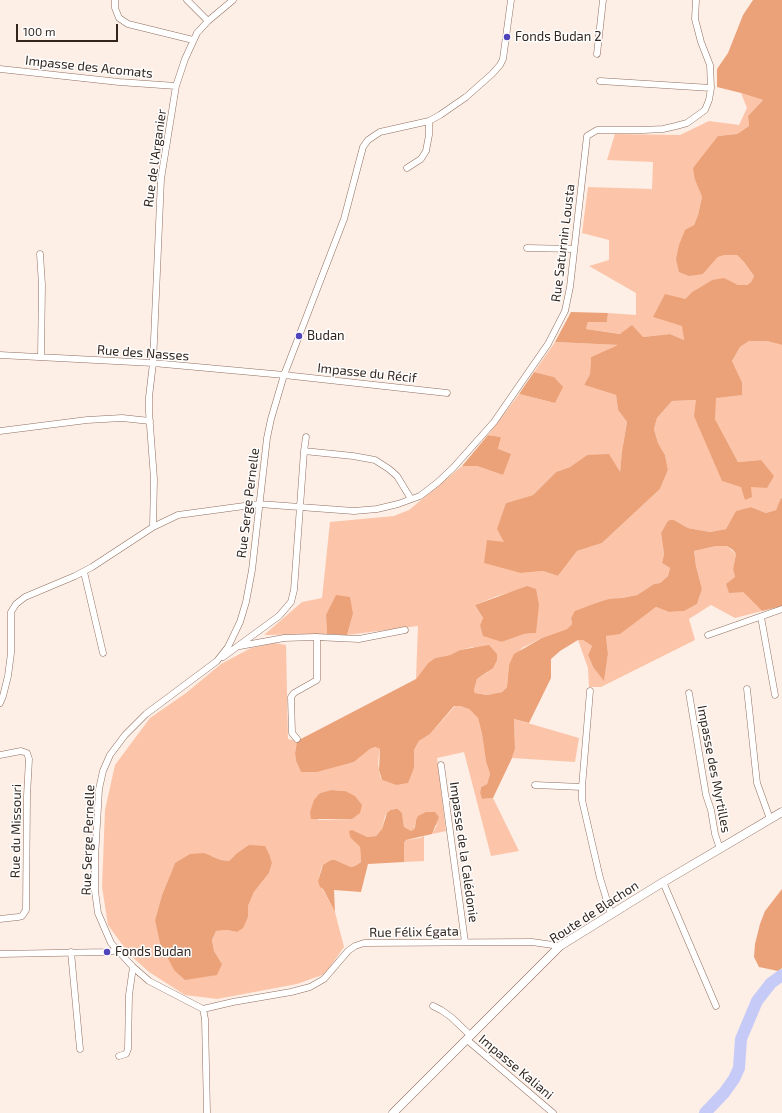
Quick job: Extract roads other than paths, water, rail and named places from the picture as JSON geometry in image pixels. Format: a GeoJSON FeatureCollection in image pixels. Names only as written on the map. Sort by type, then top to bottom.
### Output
{"type":"FeatureCollection","features":[{"type":"Feature","properties":{"kind":"street"},"geometry":{"type":"LineString","coordinates":[[115,0],[115,8],[119,18],[128,24],[193,40]]}},
{"type":"Feature","properties":{"kind":"street"},"geometry":{"type":"LineString","coordinates":[[187,0],[208,21]]}},
{"type":"Feature","properties":{"kind":"street","name":"Rue de l'Arganier"},"geometry":{"type":"LineString","coordinates":[[153,527],[154,479],[149,397],[153,363],[160,189],[176,86],[181,70],[197,33],[208,21],[233,0]]}},
{"type":"Feature","properties":{"kind":"street","name":"Rue Serge Pernelle"},"geometry":{"type":"LineString","coordinates":[[203,1009],[149,981],[133,967],[111,943],[105,931],[98,913],[95,858],[99,790],[103,771],[115,747],[137,722],[150,710],[217,661],[230,643],[240,622],[245,606],[252,570],[269,428],[284,375],[344,219],[363,147],[368,140],[380,132],[429,121],[440,116],[466,97],[492,74],[500,65],[504,52],[512,0]]}},
{"type":"Feature","properties":{"kind":"street"},"geometry":{"type":"LineString","coordinates":[[597,54],[602,0]]}},
{"type":"Feature","properties":{"kind":"street","name":"Rue Saturnin Lousta"},"geometry":{"type":"LineString","coordinates":[[0,703],[6,686],[10,667],[10,617],[13,607],[20,600],[26,597],[84,572],[153,527],[178,516],[259,504],[362,510],[388,506],[411,499],[427,491],[453,468],[494,422],[548,344],[565,311],[570,287],[587,136],[597,130],[663,128],[687,123],[705,110],[709,100],[711,88],[710,65],[695,19],[696,0]]}},
{"type":"Feature","properties":{"kind":"street","name":"Impasse des Acomats"},"geometry":{"type":"LineString","coordinates":[[0,69],[176,86]]}},
{"type":"Feature","properties":{"kind":"street"},"geometry":{"type":"LineString","coordinates":[[600,81],[711,88]]}},
{"type":"Feature","properties":{"kind":"street"},"geometry":{"type":"LineString","coordinates":[[407,168],[422,159],[426,151],[429,121]]}},
{"type":"Feature","properties":{"kind":"street"},"geometry":{"type":"LineString","coordinates":[[527,248],[574,249]]}},
{"type":"Feature","properties":{"kind":"street"},"geometry":{"type":"LineString","coordinates":[[40,254],[42,285],[41,357]]}},
{"type":"Feature","properties":{"kind":"street","name":"Rue des Nasses"},"geometry":{"type":"LineString","coordinates":[[0,355],[153,363],[284,375]]}},
{"type":"Feature","properties":{"kind":"street","name":"Impasse du Récif"},"geometry":{"type":"LineString","coordinates":[[284,375],[447,393]]}},
{"type":"Feature","properties":{"kind":"street"},"geometry":{"type":"LineString","coordinates":[[0,431],[87,420],[122,418],[150,421]]}},
{"type":"Feature","properties":{"kind":"street"},"geometry":{"type":"LineString","coordinates":[[217,661],[279,616],[291,602],[294,590],[306,437]]}},
{"type":"Feature","properties":{"kind":"street"},"geometry":{"type":"LineString","coordinates":[[304,451],[354,456],[375,460],[389,469],[396,476],[411,499]]}},
{"type":"Feature","properties":{"kind":"street"},"geometry":{"type":"LineString","coordinates":[[84,572],[103,652]]}},
{"type":"Feature","properties":{"kind":"street"},"geometry":{"type":"LineString","coordinates":[[708,635],[782,609]]}},
{"type":"Feature","properties":{"kind":"street"},"geometry":{"type":"LineString","coordinates":[[761,617],[775,695]]}},
{"type":"Feature","properties":{"kind":"street"},"geometry":{"type":"LineString","coordinates":[[237,647],[284,638],[317,637],[359,639],[405,630]]}},
{"type":"Feature","properties":{"kind":"street"},"geometry":{"type":"LineString","coordinates":[[297,739],[292,733],[292,698],[294,693],[317,680],[317,637]]}},
{"type":"Feature","properties":{"kind":"street"},"geometry":{"type":"LineString","coordinates":[[747,689],[757,783],[770,819]]}},
{"type":"Feature","properties":{"kind":"street"},"geometry":{"type":"LineString","coordinates":[[590,691],[582,800],[585,818],[610,914]]}},
{"type":"Feature","properties":{"kind":"street","name":"Impasse des Myrtilles"},"geometry":{"type":"LineString","coordinates":[[689,693],[706,795],[720,849]]}},
{"type":"Feature","properties":{"kind":"street","name":"Rue du Missouri"},"geometry":{"type":"LineString","coordinates":[[0,755],[21,750],[27,753],[29,759],[27,796],[26,910],[22,916],[0,918]]}},
{"type":"Feature","properties":{"kind":"street","name":"Impasse de la Calédonie"},"geometry":{"type":"LineString","coordinates":[[441,765],[464,942]]}},
{"type":"Feature","properties":{"kind":"street"},"geometry":{"type":"LineString","coordinates":[[535,785],[582,788]]}},
{"type":"Feature","properties":{"kind":"street","name":"Route de Blachon"},"geometry":{"type":"LineString","coordinates":[[393,1113],[560,946],[663,882],[782,812]]}},
{"type":"Feature","properties":{"kind":"street"},"geometry":{"type":"LineString","coordinates":[[663,882],[716,1006]]}},
{"type":"Feature","properties":{"kind":"street","name":"Rue Félix Égata"},"geometry":{"type":"LineString","coordinates":[[203,1009],[310,987],[324,979],[348,951],[355,946],[364,943],[537,942],[560,946]]}},
{"type":"Feature","properties":{"kind":"street"},"geometry":{"type":"LineString","coordinates":[[0,954],[108,952],[118,950]]}},
{"type":"Feature","properties":{"kind":"street"},"geometry":{"type":"LineString","coordinates":[[71,952],[80,1049]]}},
{"type":"Feature","properties":{"kind":"street"},"geometry":{"type":"LineString","coordinates":[[119,1056],[126,1054],[128,1049],[129,995],[133,967]]}},
{"type":"Feature","properties":{"kind":"street","name":"Impasse Kaliani"},"geometry":{"type":"LineString","coordinates":[[433,1006],[451,1017],[468,1037],[553,1113]]}},
{"type":"Feature","properties":{"kind":"street"},"geometry":{"type":"LineString","coordinates":[[203,1009],[205,1019],[206,1113]]}},
{"type":"Feature","properties":{"kind":"waterway"},"geometry":{"type":"LineString","coordinates":[[705,1113],[724,1093],[734,1079],[739,1068],[741,1039],[757,1001],[771,983],[782,975]]}},
{"type":"Feature","properties":{"kind":"place","name":"Fonds Budan 2"},"geometry":{"type":"Point","coordinates":[507,37]}},
{"type":"Feature","properties":{"kind":"place","name":"Budan"},"geometry":{"type":"Point","coordinates":[299,336]}},
{"type":"Feature","properties":{"kind":"place","name":"Fonds Budan"},"geometry":{"type":"Point","coordinates":[107,952]}}]}
